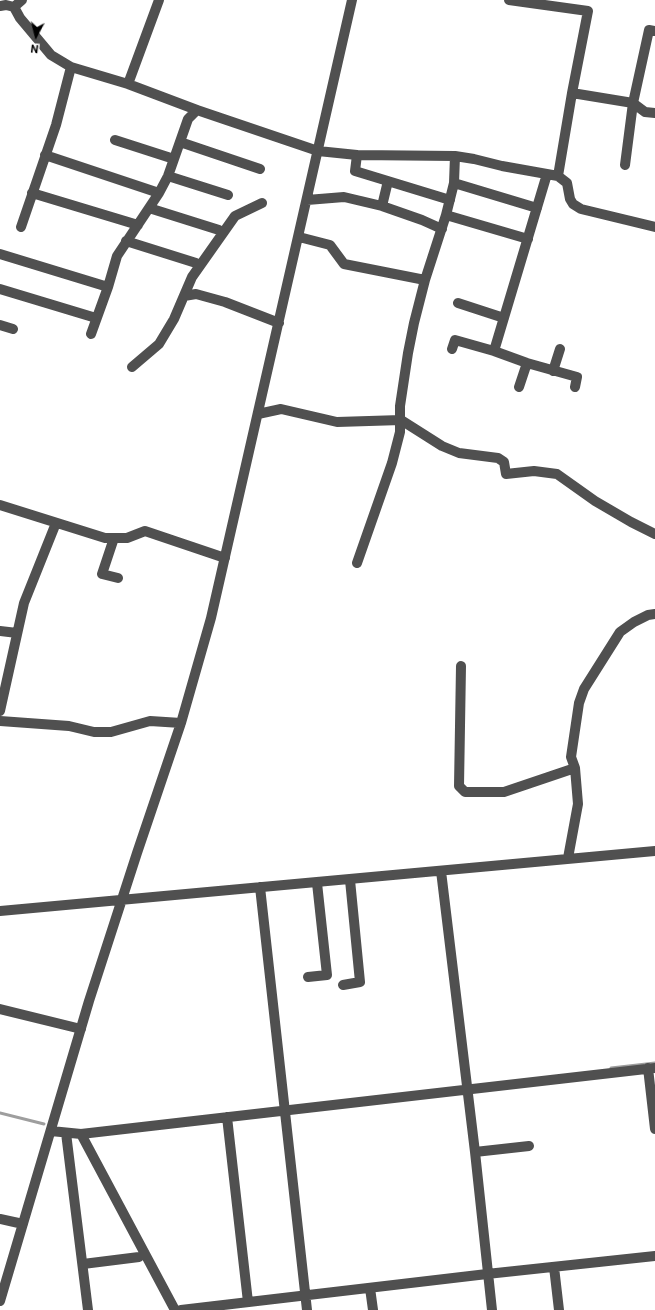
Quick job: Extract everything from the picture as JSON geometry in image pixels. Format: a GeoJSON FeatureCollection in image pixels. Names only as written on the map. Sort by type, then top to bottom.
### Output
{"type":"FeatureCollection","features":[{"type":"Feature","properties":{"kind":"street"},"geometry":{"type":"LineString","coordinates":[[14,7],[22,0]]}},
{"type":"Feature","properties":{"kind":"street"},"geometry":{"type":"LineString","coordinates":[[128,84],[159,0]]}},
{"type":"Feature","properties":{"kind":"street"},"geometry":{"type":"LineString","coordinates":[[0,1301],[81,1029],[181,724],[211,618],[352,0]]}},
{"type":"Feature","properties":{"kind":"street"},"geometry":{"type":"LineString","coordinates":[[494,352],[537,208],[552,175],[572,93],[588,11],[548,3],[509,0]]}},
{"type":"Feature","properties":{"kind":"street"},"geometry":{"type":"LineString","coordinates":[[0,6],[6,5],[14,7],[20,18],[51,55],[71,67],[128,84],[197,110],[318,152],[455,156],[552,175],[567,183],[570,199],[573,204],[581,209],[655,227]]}},
{"type":"Feature","properties":{"kind":"street"},"geometry":{"type":"LineString","coordinates":[[626,165],[633,103],[649,30],[655,31]]}},
{"type":"Feature","properties":{"kind":"street"},"geometry":{"type":"LineString","coordinates":[[21,227],[56,125],[71,67]]}},
{"type":"Feature","properties":{"kind":"street"},"geometry":{"type":"LineString","coordinates":[[572,93],[633,103],[645,112],[655,113]]}},
{"type":"Feature","properties":{"kind":"street"},"geometry":{"type":"LineString","coordinates":[[91,334],[108,287],[117,256],[159,193],[168,176],[188,119],[197,110]]}},
{"type":"Feature","properties":{"kind":"street"},"geometry":{"type":"LineString","coordinates":[[115,140],[174,159]]}},
{"type":"Feature","properties":{"kind":"street"},"geometry":{"type":"LineString","coordinates":[[180,142],[260,169]]}},
{"type":"Feature","properties":{"kind":"street"},"geometry":{"type":"LineString","coordinates":[[357,154],[355,171],[450,200]]}},
{"type":"Feature","properties":{"kind":"street"},"geometry":{"type":"LineString","coordinates":[[45,156],[159,193]]}},
{"type":"Feature","properties":{"kind":"street"},"geometry":{"type":"LineString","coordinates":[[357,563],[392,463],[400,432],[400,406],[408,353],[424,280],[442,229],[450,200],[454,183],[455,156]]}},
{"type":"Feature","properties":{"kind":"street"},"geometry":{"type":"LineString","coordinates":[[168,176],[228,195]]}},
{"type":"Feature","properties":{"kind":"street"},"geometry":{"type":"LineString","coordinates":[[382,206],[388,181]]}},
{"type":"Feature","properties":{"kind":"street"},"geometry":{"type":"LineString","coordinates":[[454,183],[537,208]]}},
{"type":"Feature","properties":{"kind":"street"},"geometry":{"type":"LineString","coordinates":[[32,193],[138,225]]}},
{"type":"Feature","properties":{"kind":"street"},"geometry":{"type":"LineString","coordinates":[[307,200],[344,197],[382,206],[422,220],[442,229]]}},
{"type":"Feature","properties":{"kind":"street"},"geometry":{"type":"LineString","coordinates":[[132,367],[159,344],[174,318],[192,277],[235,216],[262,203]]}},
{"type":"Feature","properties":{"kind":"street"},"geometry":{"type":"LineString","coordinates":[[149,208],[219,230]]}},
{"type":"Feature","properties":{"kind":"street"},"geometry":{"type":"LineString","coordinates":[[446,215],[528,239]]}},
{"type":"Feature","properties":{"kind":"street"},"geometry":{"type":"LineString","coordinates":[[299,237],[330,244],[344,264],[424,280]]}},
{"type":"Feature","properties":{"kind":"street"},"geometry":{"type":"LineString","coordinates":[[126,241],[196,263]]}},
{"type":"Feature","properties":{"kind":"street"},"geometry":{"type":"LineString","coordinates":[[0,254],[108,287]]}},
{"type":"Feature","properties":{"kind":"street"},"geometry":{"type":"LineString","coordinates":[[0,289],[96,318]]}},
{"type":"Feature","properties":{"kind":"street"},"geometry":{"type":"LineString","coordinates":[[184,296],[196,294],[226,302],[279,323]]}},
{"type":"Feature","properties":{"kind":"street"},"geometry":{"type":"LineString","coordinates":[[458,303],[504,318]]}},
{"type":"Feature","properties":{"kind":"street"},"geometry":{"type":"LineString","coordinates":[[0,325],[13,329]]}},
{"type":"Feature","properties":{"kind":"street"},"geometry":{"type":"LineString","coordinates":[[452,349],[455,340],[494,352],[577,378],[575,387]]}},
{"type":"Feature","properties":{"kind":"street"},"geometry":{"type":"LineString","coordinates":[[553,371],[560,349]]}},
{"type":"Feature","properties":{"kind":"street"},"geometry":{"type":"LineString","coordinates":[[519,387],[527,363]]}},
{"type":"Feature","properties":{"kind":"street"},"geometry":{"type":"LineString","coordinates":[[258,414],[281,409],[337,422],[401,420],[442,446],[459,453],[498,458],[504,462],[506,474],[534,471],[557,474],[595,501],[655,534]]}},
{"type":"Feature","properties":{"kind":"street"},"geometry":{"type":"LineString","coordinates":[[0,505],[106,538],[127,538],[145,531],[225,558]]}},
{"type":"Feature","properties":{"kind":"street"},"geometry":{"type":"LineString","coordinates":[[1,705],[4,668],[17,633],[24,603],[56,523]]}},
{"type":"Feature","properties":{"kind":"street"},"geometry":{"type":"LineString","coordinates":[[114,538],[102,574],[118,578]]}},
{"type":"Feature","properties":{"kind":"street"},"geometry":{"type":"LineString","coordinates":[[568,858],[578,804],[575,768],[571,757],[579,703],[584,689],[620,632],[634,622],[648,615],[655,614]]}},
{"type":"Feature","properties":{"kind":"street"},"geometry":{"type":"LineString","coordinates":[[0,631],[17,633]]}},
{"type":"Feature","properties":{"kind":"street"},"geometry":{"type":"LineString","coordinates":[[461,666],[459,786],[465,792],[504,792],[575,768]]}},
{"type":"Feature","properties":{"kind":"street"},"geometry":{"type":"LineString","coordinates":[[0,721],[69,726],[94,732],[111,732],[150,721],[181,724]]}},
{"type":"Feature","properties":{"kind":"street"},"geometry":{"type":"LineString","coordinates":[[0,911],[655,851]]}},
{"type":"Feature","properties":{"kind":"street"},"geometry":{"type":"LineString","coordinates":[[441,871],[468,1089],[492,1310]]}},
{"type":"Feature","properties":{"kind":"street"},"geometry":{"type":"LineString","coordinates":[[343,985],[360,982],[350,880]]}},
{"type":"Feature","properties":{"kind":"street"},"geometry":{"type":"LineString","coordinates":[[308,977],[327,975],[317,883]]}},
{"type":"Feature","properties":{"kind":"street"},"geometry":{"type":"LineString","coordinates":[[260,887],[307,1310]]}},
{"type":"Feature","properties":{"kind":"street"},"geometry":{"type":"LineString","coordinates":[[0,1009],[81,1029]]}},
{"type":"Feature","properties":{"kind":"street"},"geometry":{"type":"LineString","coordinates":[[51,1131],[81,1134],[652,1068],[655,1129]]}},
{"type":"Feature","properties":{"kind":"street"},"geometry":{"type":"LineString","coordinates":[[227,1117],[245,1305]]}},
{"type":"Feature","properties":{"kind":"street"},"geometry":{"type":"LineString","coordinates":[[66,1133],[88,1310]]}},
{"type":"Feature","properties":{"kind":"street"},"geometry":{"type":"LineString","coordinates":[[81,1134],[175,1310]]}},
{"type":"Feature","properties":{"kind":"street"},"geometry":{"type":"LineString","coordinates":[[475,1152],[529,1146]]}},
{"type":"Feature","properties":{"kind":"street"},"geometry":{"type":"LineString","coordinates":[[0,1219],[23,1224]]}},
{"type":"Feature","properties":{"kind":"street"},"geometry":{"type":"LineString","coordinates":[[181,1310],[245,1305],[306,1295],[655,1256]]}},
{"type":"Feature","properties":{"kind":"street"},"geometry":{"type":"LineString","coordinates":[[83,1264],[139,1257]]}},
{"type":"Feature","properties":{"kind":"street"},"geometry":{"type":"LineString","coordinates":[[554,1267],[559,1310]]}},
{"type":"Feature","properties":{"kind":"street"},"geometry":{"type":"LineString","coordinates":[[370,1288],[372,1310]]}},
{"type":"Feature","properties":{"kind":"waterway"},"geometry":{"type":"LineString","coordinates":[[611,1068],[655,1063]]}},
{"type":"Feature","properties":{"kind":"waterway"},"geometry":{"type":"LineString","coordinates":[[0,1113],[44,1124]]}}]}
